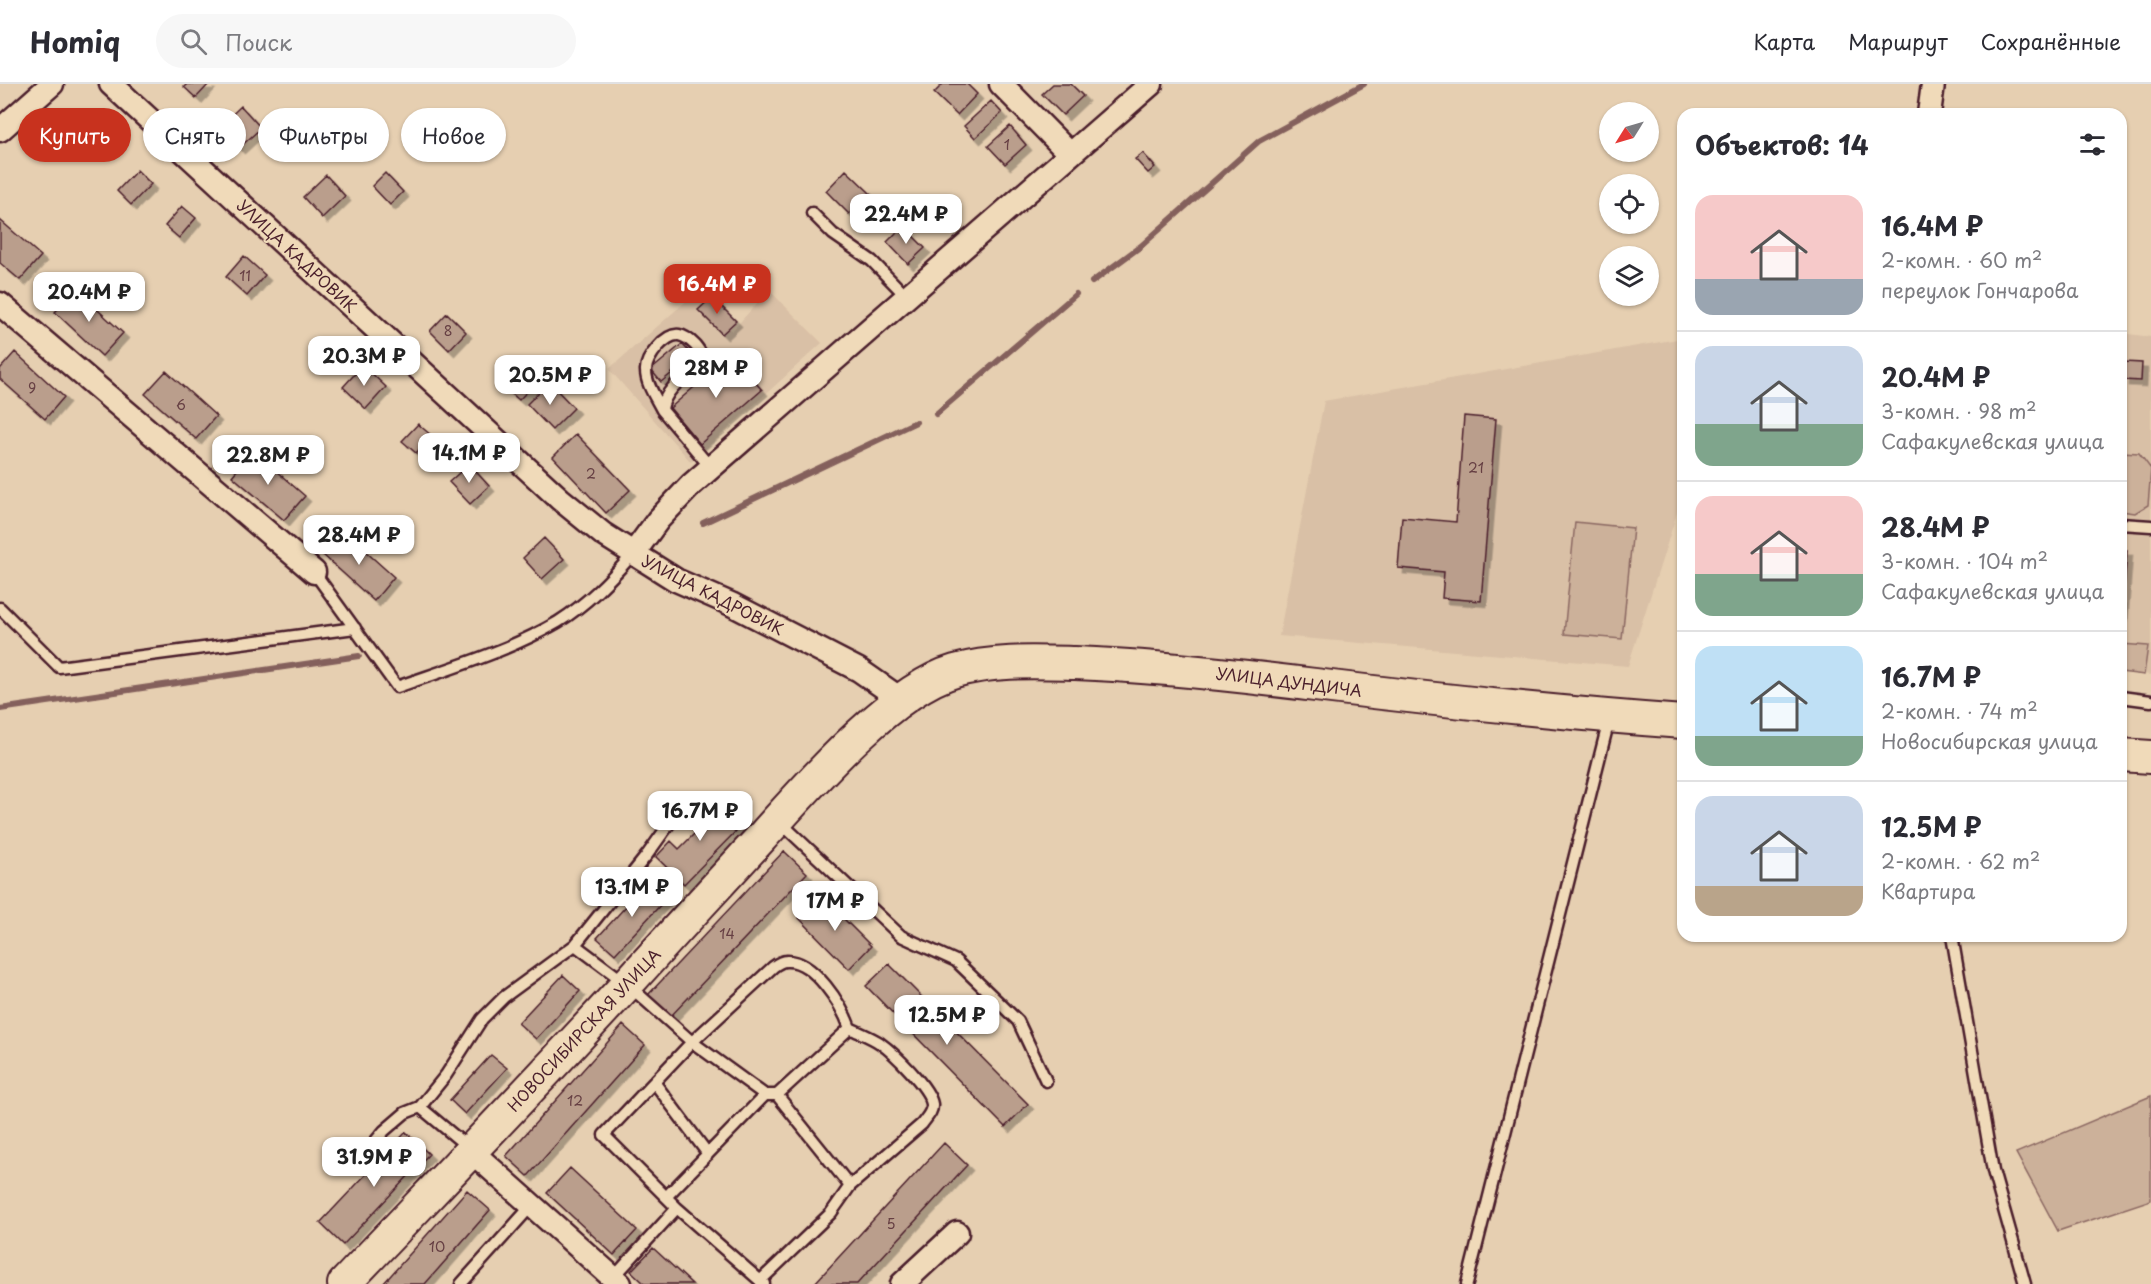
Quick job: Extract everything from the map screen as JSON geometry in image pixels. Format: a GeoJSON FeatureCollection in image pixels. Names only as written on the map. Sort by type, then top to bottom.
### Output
{"type":"FeatureCollection","features":[{"type":"Feature","properties":{"kind":"main road","name":"УЛИЦА ДУНДИЧА"},"geometry":{"type":"LineString","coordinates":[[902,700],[950,672],[996,664],[1038,662],[1223,674],[1498,707],[1677,722]]}},
{"type":"Feature","properties":{"kind":"main road","name":"НОВОСИБИРСКАЯ УЛИЦА"},"geometry":{"type":"LineString","coordinates":[[344,1284],[627,984],[823,771],[868,728],[902,700]]}},
{"type":"Feature","properties":{"kind":"main road"},"geometry":{"type":"LineString","coordinates":[[2127,755],[2151,757]]}},
{"type":"Feature","properties":{"kind":"street"},"geometry":{"type":"LineString","coordinates":[[0,130],[52,84]]}},
{"type":"Feature","properties":{"kind":"street","name":"УЛИЦА КАДРОВИК"},"geometry":{"type":"LineString","coordinates":[[111,84],[560,499],[603,534],[676,580],[731,604],[859,670],[902,700]]}},
{"type":"Feature","properties":{"kind":"street"},"geometry":{"type":"LineString","coordinates":[[1001,84],[1070,154]]}},
{"type":"Feature","properties":{"kind":"street"},"geometry":{"type":"LineString","coordinates":[[633,554],[658,520],[691,485],[1151,84]]}},
{"type":"Feature","properties":{"kind":"street"},"geometry":{"type":"LineString","coordinates":[[1930,108],[1933,84]]}},
{"type":"Feature","properties":{"kind":"street"},"geometry":{"type":"LineString","coordinates":[[0,304],[314,572]]}},
{"type":"Feature","properties":{"kind":"street"},"geometry":{"type":"LineString","coordinates":[[471,1150],[617,1281]]}},
{"type":"Feature","properties":{"kind":"street"},"geometry":{"type":"LineString","coordinates":[[902,1284],[957,1233]]}},
{"type":"Feature","properties":{"kind":"lane"},"geometry":{"type":"LineString","coordinates":[[812,213],[833,234],[872,261],[907,297]]}},
{"type":"Feature","properties":{"kind":"lane"},"geometry":{"type":"LineString","coordinates":[[662,410],[663,401],[673,388],[702,362],[703,358],[689,339],[678,334],[661,344],[650,356],[645,367],[646,379],[662,410],[711,468]]}},
{"type":"Feature","properties":{"kind":"lane"},"geometry":{"type":"LineString","coordinates":[[2127,524],[2151,526]]}},
{"type":"Feature","properties":{"kind":"lane"},"geometry":{"type":"LineString","coordinates":[[314,572],[397,687],[498,651],[536,634],[560,620],[608,583],[633,554]]}},
{"type":"Feature","properties":{"kind":"lane"},"geometry":{"type":"LineString","coordinates":[[0,608],[60,666],[355,628]]}},
{"type":"Feature","properties":{"kind":"lane"},"geometry":{"type":"LineString","coordinates":[[2127,697],[2151,701]]}},
{"type":"Feature","properties":{"kind":"lane"},"geometry":{"type":"LineString","coordinates":[[1467,1284],[1610,716]]}},
{"type":"Feature","properties":{"kind":"lane"},"geometry":{"type":"LineString","coordinates":[[359,1161],[384,1131],[405,1113],[420,1107],[446,1075],[482,1019],[504,997],[575,945],[647,855],[687,799]]}},
{"type":"Feature","properties":{"kind":"lane"},"geometry":{"type":"LineString","coordinates":[[777,820],[901,936],[956,961],[1018,1021],[1046,1081]]}},
{"type":"Feature","properties":{"kind":"lane"},"geometry":{"type":"LineString","coordinates":[[1953,942],[1993,1171],[2025,1284]]}},
{"type":"Feature","properties":{"kind":"lane"},"geometry":{"type":"LineString","coordinates":[[575,945],[627,984],[692,1042],[771,1095],[850,1186]]}},
{"type":"Feature","properties":{"kind":"lane"},"geometry":{"type":"LineString","coordinates":[[784,961],[794,962],[810,971],[831,992],[850,1028],[879,1042],[900,1061],[925,1089],[932,1103],[931,1112],[922,1124],[850,1186],[831,1213],[762,1282],[677,1209],[604,1135],[692,1042],[773,967],[784,961]]}},
{"type":"Feature","properties":{"kind":"lane"},"geometry":{"type":"LineString","coordinates":[[666,1197],[771,1095],[850,1028]]}},
{"type":"Feature","properties":{"kind":"lane"},"geometry":{"type":"LineString","coordinates":[[654,1082],[708,1154]]}},
{"type":"Feature","properties":{"kind":"lane"},"geometry":{"type":"LineString","coordinates":[[420,1107],[471,1150]]}},
{"type":"Feature","properties":{"kind":"lane"},"geometry":{"type":"LineString","coordinates":[[461,1284],[532,1205]]}},
{"type":"Feature","properties":{"kind":"lane"},"geometry":{"type":"LineString","coordinates":[[617,1281],[677,1209]]}},
{"type":"Feature","properties":{"kind":"shaded area"},"geometry":{"type":"Polygon","coordinates":[[[769,290],[822,343],[691,462],[609,369],[692,296],[732,331],[769,290]]]}},
{"type":"Feature","properties":{"kind":"shaded area"},"geometry":{"type":"Polygon","coordinates":[[[2127,334],[2151,337],[2151,675],[2127,673],[2127,334]]]}},
{"type":"Feature","properties":{"kind":"shaded area"},"geometry":{"type":"Polygon","coordinates":[[[1677,339],[1677,513],[1628,666],[1279,636],[1324,401],[1677,339]]]}},
{"type":"Feature","properties":{"kind":"shaded area"},"geometry":{"type":"Polygon","coordinates":[[[2127,452],[2139,453],[2151,469],[2148,505],[2135,513],[2127,512],[2127,452]]]}},
{"type":"Feature","properties":{"kind":"shaded area"},"geometry":{"type":"Polygon","coordinates":[[[1575,522],[1633,528],[1622,639],[1564,634],[1575,522]]]}},
{"type":"Feature","properties":{"kind":"shaded area"},"geometry":{"type":"Polygon","coordinates":[[[2127,644],[2148,646],[2144,675],[2127,673],[2127,644]]]}},
{"type":"Feature","properties":{"kind":"shaded area"},"geometry":{"type":"Polygon","coordinates":[[[2151,1096],[2151,1200],[2058,1231],[2016,1153],[2151,1096]]]}},
{"type":"Feature","properties":{"kind":"building"},"geometry":{"type":"Polygon","coordinates":[[[187,84],[209,84],[196,98],[184,87],[187,84]]]}},
{"type":"Feature","properties":{"kind":"building"},"geometry":{"type":"Polygon","coordinates":[[[943,84],[967,84],[977,94],[957,115],[934,93],[943,84]]]}},
{"type":"Feature","properties":{"kind":"building"},"geometry":{"type":"Polygon","coordinates":[[[1053,84],[1071,84],[1083,96],[1063,115],[1042,94],[1053,84]]]}},
{"type":"Feature","properties":{"kind":"building"},"geometry":{"type":"Polygon","coordinates":[[[991,101],[1002,113],[975,138],[964,126],[991,101]]]}},
{"type":"Feature","properties":{"kind":"building"},"geometry":{"type":"Polygon","coordinates":[[[246,112],[258,125],[258,131],[246,142],[246,112]]]}},
{"type":"Feature","properties":{"kind":"building"},"geometry":{"type":"Polygon","coordinates":[[[1010,126],[1026,145],[1005,164],[988,146],[1010,126]]]}},
{"type":"Feature","properties":{"kind":"building"},"geometry":{"type":"Polygon","coordinates":[[[1143,153],[1155,167],[1148,173],[1135,159],[1143,153]]]}},
{"type":"Feature","properties":{"kind":"building"},"geometry":{"type":"Polygon","coordinates":[[[137,170],[151,184],[131,205],[117,191],[137,170]]]}},
{"type":"Feature","properties":{"kind":"building"},"geometry":{"type":"Polygon","coordinates":[[[846,170],[870,193],[849,214],[826,191],[846,170]]]}},
{"type":"Feature","properties":{"kind":"building"},"geometry":{"type":"Polygon","coordinates":[[[385,173],[403,192],[390,205],[372,186],[385,173]]]}},
{"type":"Feature","properties":{"kind":"building"},"geometry":{"type":"Polygon","coordinates":[[[326,175],[345,196],[322,218],[303,197],[326,175]]]}},
{"type":"Feature","properties":{"kind":"building"},"geometry":{"type":"Polygon","coordinates":[[[182,206],[196,218],[179,238],[165,226],[182,206]]]}},
{"type":"Feature","properties":{"kind":"building"},"geometry":{"type":"Polygon","coordinates":[[[0,220],[41,256],[20,280],[0,263],[0,220]]]}},
{"type":"Feature","properties":{"kind":"building"},"geometry":{"type":"Polygon","coordinates":[[[903,226],[925,248],[908,264],[887,242],[903,226]]]}},
{"type":"Feature","properties":{"kind":"building"},"geometry":{"type":"Polygon","coordinates":[[[244,256],[265,275],[247,296],[226,277],[244,256]]]}},
{"type":"Feature","properties":{"kind":"building"},"geometry":{"type":"Polygon","coordinates":[[[76,290],[123,333],[102,356],[55,312],[76,290]]]}},
{"type":"Feature","properties":{"kind":"building"},"geometry":{"type":"Polygon","coordinates":[[[712,297],[736,321],[722,334],[698,310],[712,297]]]}},
{"type":"Feature","properties":{"kind":"building"},"geometry":{"type":"Polygon","coordinates":[[[447,313],[466,332],[449,350],[430,331],[447,313]]]}},
{"type":"Feature","properties":{"kind":"building"},"geometry":{"type":"Polygon","coordinates":[[[682,344],[693,356],[661,382],[651,370],[682,344]]]}},
{"type":"Feature","properties":{"kind":"building"},"geometry":{"type":"Polygon","coordinates":[[[15,352],[64,397],[45,419],[0,379],[0,369],[15,352]]]}},
{"type":"Feature","properties":{"kind":"building"},"geometry":{"type":"Polygon","coordinates":[[[731,355],[762,390],[700,444],[670,408],[731,355]]]}},
{"type":"Feature","properties":{"kind":"building"},"geometry":{"type":"Polygon","coordinates":[[[2127,362],[2142,363],[2141,381],[2127,380],[2127,362]]]}},
{"type":"Feature","properties":{"kind":"building"},"geometry":{"type":"Polygon","coordinates":[[[522,364],[539,379],[519,400],[503,386],[522,364]]]}},
{"type":"Feature","properties":{"kind":"building"},"geometry":{"type":"Polygon","coordinates":[[[363,365],[386,387],[366,409],[343,387],[363,365]]]}},
{"type":"Feature","properties":{"kind":"building"},"geometry":{"type":"Polygon","coordinates":[[[166,371],[216,416],[196,439],[145,394],[166,371]]]}},
{"type":"Feature","properties":{"kind":"building"},"geometry":{"type":"Polygon","coordinates":[[[549,382],[574,408],[552,430],[527,404],[549,382]]]}},
{"type":"Feature","properties":{"kind":"building"},"geometry":{"type":"Polygon","coordinates":[[[1464,416],[1496,419],[1481,601],[1442,598],[1444,572],[1398,568],[1402,517],[1456,522],[1464,416]]]}},
{"type":"Feature","properties":{"kind":"building"},"geometry":{"type":"Polygon","coordinates":[[[418,424],[432,436],[416,453],[402,441],[418,424]]]}},
{"type":"Feature","properties":{"kind":"building"},"geometry":{"type":"Polygon","coordinates":[[[576,434],[630,490],[606,513],[553,457],[576,434]]]}},
{"type":"Feature","properties":{"kind":"building"},"geometry":{"type":"Polygon","coordinates":[[[253,451],[305,496],[284,520],[232,476],[253,451]]]}},
{"type":"Feature","properties":{"kind":"building"},"geometry":{"type":"Polygon","coordinates":[[[469,464],[489,486],[470,504],[449,482],[469,464]]]}},
{"type":"Feature","properties":{"kind":"building"},"geometry":{"type":"Polygon","coordinates":[[[344,532],[394,577],[374,601],[323,555],[344,532]]]}},
{"type":"Feature","properties":{"kind":"building"},"geometry":{"type":"Polygon","coordinates":[[[544,538],[564,559],[542,579],[523,558],[544,538]]]}},
{"type":"Feature","properties":{"kind":"building"},"geometry":{"type":"Polygon","coordinates":[[[713,798],[741,826],[684,884],[656,857],[671,841],[679,849],[704,824],[695,815],[713,798]]]}},
{"type":"Feature","properties":{"kind":"building"},"geometry":{"type":"Polygon","coordinates":[[[784,851],[807,873],[670,1017],[647,996],[784,851]]]}},
{"type":"Feature","properties":{"kind":"building"},"geometry":{"type":"Polygon","coordinates":[[[648,882],[666,899],[615,954],[597,938],[648,882]]]}},
{"type":"Feature","properties":{"kind":"building"},"geometry":{"type":"Polygon","coordinates":[[[821,896],[871,946],[849,969],[799,918],[821,896]]]}},
{"type":"Feature","properties":{"kind":"building"},"geometry":{"type":"Polygon","coordinates":[[[889,964],[1028,1104],[1005,1127],[866,986],[889,964]]]}},
{"type":"Feature","properties":{"kind":"building"},"geometry":{"type":"Polygon","coordinates":[[[563,975],[580,991],[536,1039],[518,1023],[563,975]]]}},
{"type":"Feature","properties":{"kind":"building"},"geometry":{"type":"Polygon","coordinates":[[[623,1025],[645,1045],[528,1176],[506,1156],[623,1025]]]}},
{"type":"Feature","properties":{"kind":"building"},"geometry":{"type":"Polygon","coordinates":[[[491,1055],[507,1068],[465,1114],[450,1100],[491,1055]]]}},
{"type":"Feature","properties":{"kind":"building"},"geometry":{"type":"Polygon","coordinates":[[[406,1132],[429,1154],[343,1245],[320,1223],[406,1132]]]}},
{"type":"Feature","properties":{"kind":"building"},"geometry":{"type":"Polygon","coordinates":[[[944,1143],[967,1165],[857,1284],[814,1284],[944,1143]]]}},
{"type":"Feature","properties":{"kind":"building"},"geometry":{"type":"Polygon","coordinates":[[[570,1168],[637,1230],[614,1255],[547,1193],[570,1168]]]}},
{"type":"Feature","properties":{"kind":"building"},"geometry":{"type":"Polygon","coordinates":[[[467,1190],[490,1210],[425,1284],[383,1284],[467,1190]]]}},
{"type":"Feature","properties":{"kind":"building"},"geometry":{"type":"Polygon","coordinates":[[[653,1248],[692,1284],[645,1284],[631,1271],[653,1248]]]}},
{"type":"Feature","properties":{"kind":"waterway"},"geometry":{"type":"LineString","coordinates":[[1092,282],[1141,246],[1259,141],[1364,84]]}},
{"type":"Feature","properties":{"kind":"waterway"},"geometry":{"type":"LineString","coordinates":[[936,414],[1076,294]]}},
{"type":"Feature","properties":{"kind":"waterway"},"geometry":{"type":"LineString","coordinates":[[703,523],[916,422]]}},
{"type":"Feature","properties":{"kind":"waterway"},"geometry":{"type":"LineString","coordinates":[[0,709],[359,656]]}}]}
